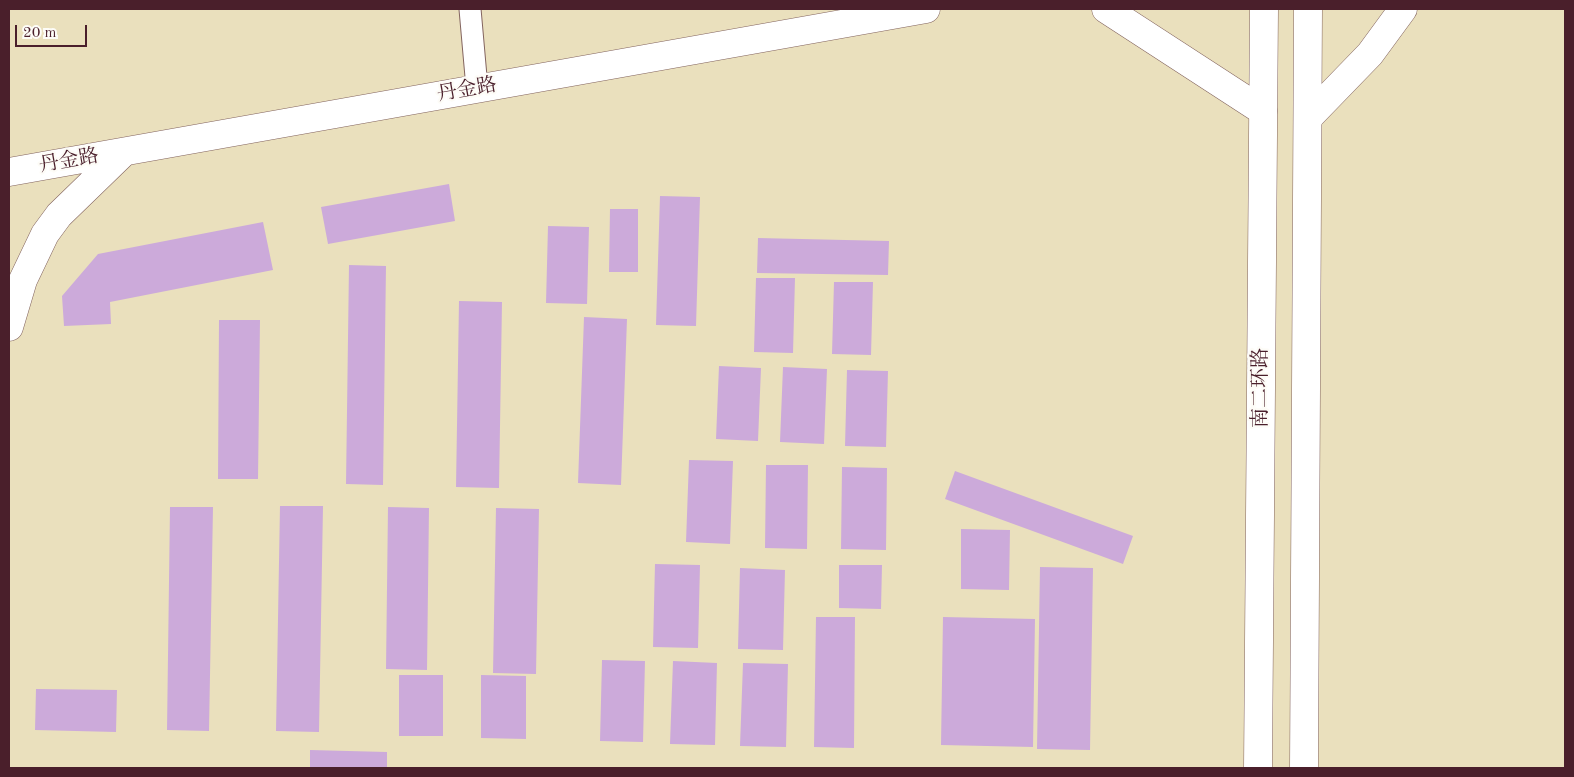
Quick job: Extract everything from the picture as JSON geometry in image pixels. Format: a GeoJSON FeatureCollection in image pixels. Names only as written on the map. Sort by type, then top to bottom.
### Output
{"type":"FeatureCollection","features":[{"type":"Feature","properties":{"kind":"main road","name":"丹金路"},"geometry":{"type":"LineString","coordinates":[[9,172],[926,9]]}},
{"type":"Feature","properties":{"kind":"main road"},"geometry":{"type":"LineString","coordinates":[[1106,9],[1263,111]]}},
{"type":"Feature","properties":{"kind":"main road","name":"南二环路"},"geometry":{"type":"LineString","coordinates":[[1258,768],[1264,9]]}},
{"type":"Feature","properties":{"kind":"main road"},"geometry":{"type":"LineString","coordinates":[[1304,768],[1308,9]]}},
{"type":"Feature","properties":{"kind":"main road"},"geometry":{"type":"LineString","coordinates":[[1308,118],[1370,54],[1403,9]]}},
{"type":"Feature","properties":{"kind":"main road"},"geometry":{"type":"LineString","coordinates":[[9,327],[29,266],[45,234],[75,199],[124,152]]}},
{"type":"Feature","properties":{"kind":"street"},"geometry":{"type":"LineString","coordinates":[[470,9],[477,88]]}},
{"type":"Feature","properties":{"kind":"building"},"geometry":{"type":"Polygon","coordinates":[[[449,184],[455,221],[328,244],[321,207],[449,184]]]}},
{"type":"Feature","properties":{"kind":"building"},"geometry":{"type":"Polygon","coordinates":[[[660,196],[700,197],[696,326],[656,325],[660,196]]]}},
{"type":"Feature","properties":{"kind":"building"},"geometry":{"type":"Polygon","coordinates":[[[610,209],[638,209],[638,272],[609,272],[610,209]]]}},
{"type":"Feature","properties":{"kind":"building"},"geometry":{"type":"Polygon","coordinates":[[[263,222],[273,270],[110,302],[111,324],[64,326],[62,296],[98,254],[263,222]]]}},
{"type":"Feature","properties":{"kind":"building"},"geometry":{"type":"Polygon","coordinates":[[[548,226],[589,227],[587,304],[546,303],[548,226]]]}},
{"type":"Feature","properties":{"kind":"building"},"geometry":{"type":"Polygon","coordinates":[[[758,238],[889,241],[888,275],[757,273],[758,238]]]}},
{"type":"Feature","properties":{"kind":"building"},"geometry":{"type":"Polygon","coordinates":[[[349,265],[386,266],[383,485],[346,484],[349,265]]]}},
{"type":"Feature","properties":{"kind":"building"},"geometry":{"type":"Polygon","coordinates":[[[756,278],[795,278],[793,353],[754,352],[756,278]]]}},
{"type":"Feature","properties":{"kind":"building"},"geometry":{"type":"Polygon","coordinates":[[[834,282],[873,282],[871,355],[832,354],[834,282]]]}},
{"type":"Feature","properties":{"kind":"building"},"geometry":{"type":"Polygon","coordinates":[[[459,301],[502,302],[499,488],[456,487],[459,301]]]}},
{"type":"Feature","properties":{"kind":"building"},"geometry":{"type":"Polygon","coordinates":[[[584,317],[627,319],[621,485],[578,483],[584,317]]]}},
{"type":"Feature","properties":{"kind":"building"},"geometry":{"type":"Polygon","coordinates":[[[219,320],[260,320],[258,479],[218,479],[219,320]]]}},
{"type":"Feature","properties":{"kind":"building"},"geometry":{"type":"Polygon","coordinates":[[[719,366],[761,368],[758,441],[716,439],[719,366]]]}},
{"type":"Feature","properties":{"kind":"building"},"geometry":{"type":"Polygon","coordinates":[[[783,367],[827,369],[824,444],[780,442],[783,367]]]}},
{"type":"Feature","properties":{"kind":"building"},"geometry":{"type":"Polygon","coordinates":[[[847,370],[888,371],[886,447],[845,446],[847,370]]]}},
{"type":"Feature","properties":{"kind":"building"},"geometry":{"type":"Polygon","coordinates":[[[689,460],[733,461],[730,544],[686,542],[689,460]]]}},
{"type":"Feature","properties":{"kind":"building"},"geometry":{"type":"Polygon","coordinates":[[[766,465],[808,465],[807,549],[765,548],[766,465]]]}},
{"type":"Feature","properties":{"kind":"building"},"geometry":{"type":"Polygon","coordinates":[[[842,467],[887,468],[886,550],[841,549],[842,467]]]}},
{"type":"Feature","properties":{"kind":"building"},"geometry":{"type":"Polygon","coordinates":[[[955,471],[1133,536],[1123,564],[945,499],[955,471]]]}},
{"type":"Feature","properties":{"kind":"building"},"geometry":{"type":"Polygon","coordinates":[[[280,506],[323,506],[319,732],[276,731],[280,506]]]}},
{"type":"Feature","properties":{"kind":"building"},"geometry":{"type":"Polygon","coordinates":[[[170,507],[213,507],[209,731],[167,730],[170,507]]]}},
{"type":"Feature","properties":{"kind":"building"},"geometry":{"type":"Polygon","coordinates":[[[388,507],[429,508],[427,670],[386,669],[388,507]]]}},
{"type":"Feature","properties":{"kind":"building"},"geometry":{"type":"Polygon","coordinates":[[[496,508],[539,509],[536,674],[493,673],[496,508]]]}},
{"type":"Feature","properties":{"kind":"building"},"geometry":{"type":"Polygon","coordinates":[[[961,529],[1010,530],[1009,590],[961,589],[961,529]]]}},
{"type":"Feature","properties":{"kind":"building"},"geometry":{"type":"Polygon","coordinates":[[[655,564],[700,565],[698,648],[653,647],[655,564]]]}},
{"type":"Feature","properties":{"kind":"building"},"geometry":{"type":"Polygon","coordinates":[[[839,565],[882,565],[881,609],[839,608],[839,565]]]}},
{"type":"Feature","properties":{"kind":"building"},"geometry":{"type":"Polygon","coordinates":[[[1040,567],[1093,568],[1090,750],[1037,749],[1040,567]]]}},
{"type":"Feature","properties":{"kind":"building"},"geometry":{"type":"Polygon","coordinates":[[[740,568],[785,570],[783,650],[738,649],[740,568]]]}},
{"type":"Feature","properties":{"kind":"building"},"geometry":{"type":"Polygon","coordinates":[[[816,617],[855,617],[854,748],[814,747],[816,617]]]}},
{"type":"Feature","properties":{"kind":"building"},"geometry":{"type":"Polygon","coordinates":[[[943,617],[1035,619],[1033,747],[941,745],[943,617]]]}},
{"type":"Feature","properties":{"kind":"building"},"geometry":{"type":"Polygon","coordinates":[[[602,660],[645,661],[643,742],[600,741],[602,660]]]}},
{"type":"Feature","properties":{"kind":"building"},"geometry":{"type":"Polygon","coordinates":[[[673,661],[717,663],[715,745],[670,744],[673,661]]]}},
{"type":"Feature","properties":{"kind":"building"},"geometry":{"type":"Polygon","coordinates":[[[743,663],[788,664],[786,747],[740,746],[743,663]]]}},
{"type":"Feature","properties":{"kind":"building"},"geometry":{"type":"Polygon","coordinates":[[[399,675],[443,675],[443,736],[399,736],[399,675]]]}},
{"type":"Feature","properties":{"kind":"building"},"geometry":{"type":"Polygon","coordinates":[[[481,675],[526,676],[526,739],[481,738],[481,675]]]}},
{"type":"Feature","properties":{"kind":"building"},"geometry":{"type":"Polygon","coordinates":[[[36,689],[117,690],[116,732],[35,730],[36,689]]]}},
{"type":"Feature","properties":{"kind":"building"},"geometry":{"type":"Polygon","coordinates":[[[310,750],[387,752],[387,768],[310,768],[310,750]]]}}]}
